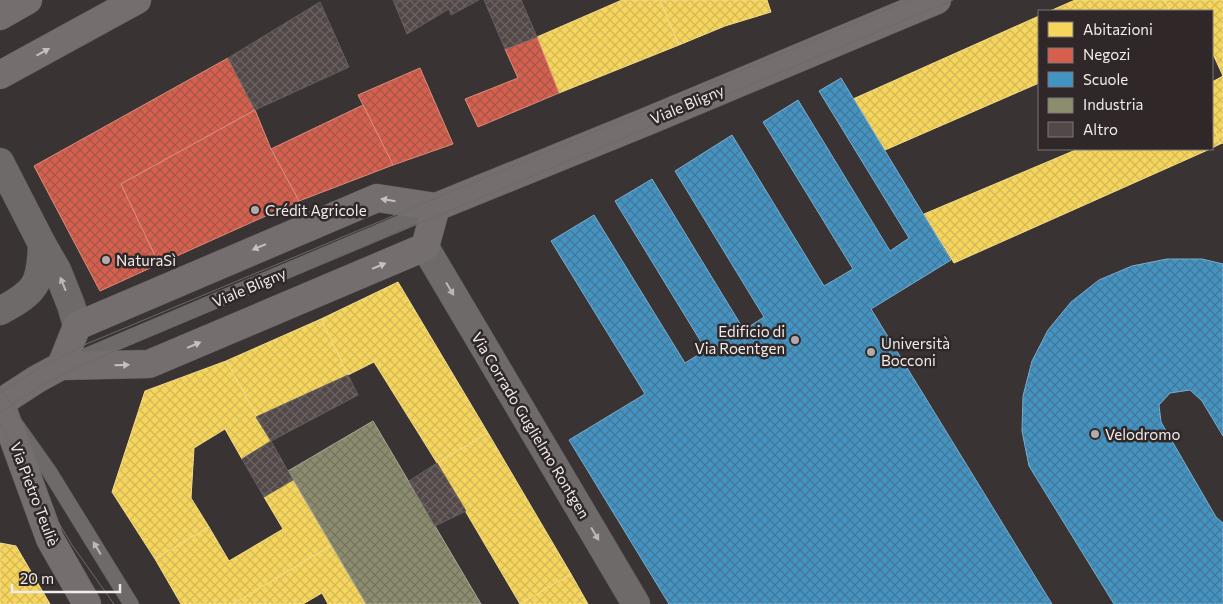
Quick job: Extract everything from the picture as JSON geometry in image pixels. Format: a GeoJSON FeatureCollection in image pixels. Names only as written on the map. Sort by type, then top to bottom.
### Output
{"type":"FeatureCollection","features":[{"type":"Feature","properties":{"kind":"street"},"geometry":{"type":"LineString","coordinates":[[0,16],[28,0]]}},
{"type":"Feature","properties":{"kind":"street"},"geometry":{"type":"LineString","coordinates":[[0,75],[137,0]]}},
{"type":"Feature","properties":{"kind":"street","name":"Viale Bligny"},"geometry":{"type":"LineString","coordinates":[[436,207],[937,0]]}},
{"type":"Feature","properties":{"kind":"street"},"geometry":{"type":"LineString","coordinates":[[0,162],[57,270],[78,326],[61,366],[0,403]]}},
{"type":"Feature","properties":{"kind":"street"},"geometry":{"type":"LineString","coordinates":[[78,326],[377,198],[436,207],[425,247]]}},
{"type":"Feature","properties":{"kind":"street"},"geometry":{"type":"LineString","coordinates":[[0,311],[26,296],[36,284],[42,267],[42,244]]}},
{"type":"Feature","properties":{"kind":"street","name":"Viale Bligny"},"geometry":{"type":"LineString","coordinates":[[61,366],[149,364],[425,247]]}},
{"type":"Feature","properties":{"kind":"street","name":"Via Corrado Guglielmo Rontgen"},"geometry":{"type":"LineString","coordinates":[[425,247],[636,604]]}},
{"type":"Feature","properties":{"kind":"street","name":"Via Pietro Teuliè"},"geometry":{"type":"LineString","coordinates":[[0,403],[50,539],[87,604]]}},
{"type":"Feature","properties":{"kind":"lane","name":"Viale Bligny"},"geometry":{"type":"LineString","coordinates":[[61,366],[436,207]]}},
{"type":"Feature","properties":{"kind":"lane","name":"Via Pietro Teuliè"},"geometry":{"type":"LineString","coordinates":[[0,403],[50,471],[131,604]]}},
{"type":"Feature","properties":{"kind":"building: Abitazioni"},"geometry":{"type":"Polygon","coordinates":[[[622,0],[660,0],[679,45],[559,93],[537,37],[622,0]]]}},
{"type":"Feature","properties":{"kind":"building: Abitazioni"},"geometry":{"type":"Polygon","coordinates":[[[660,0],[767,0],[771,12],[725,26],[679,45],[660,0]]]}},
{"type":"Feature","properties":{"kind":"building: Abitazioni"},"geometry":{"type":"Polygon","coordinates":[[[1075,0],[1165,0],[1170,10],[1052,10],[1075,0]]]}},
{"type":"Feature","properties":{"kind":"building: Abitazioni"},"geometry":{"type":"Polygon","coordinates":[[[1165,0],[1223,0],[1223,76],[1213,54],[1213,10],[1170,10],[1165,0]]]}},
{"type":"Feature","properties":{"kind":"building: Abitazioni"},"geometry":{"type":"Polygon","coordinates":[[[1038,16],[1038,83],[885,150],[853,99],[1038,16]]]}},
{"type":"Feature","properties":{"kind":"building: Abitazioni"},"geometry":{"type":"Polygon","coordinates":[[[1223,76],[1223,143],[1220,144],[1213,126],[1213,81],[1223,76]]]}},
{"type":"Feature","properties":{"kind":"building: Abitazioni"},"geometry":{"type":"Polygon","coordinates":[[[1213,126],[1220,144],[1213,148],[1213,126]]]}},
{"type":"Feature","properties":{"kind":"building: Abitazioni"},"geometry":{"type":"Polygon","coordinates":[[[1076,150],[1208,150],[954,263],[924,214],[1076,150]]]}},
{"type":"Feature","properties":{"kind":"building: Abitazioni"},"geometry":{"type":"Polygon","coordinates":[[[398,282],[488,433],[437,463],[374,362],[348,375],[321,319],[398,282]]]}},
{"type":"Feature","properties":{"kind":"building: Abitazioni"},"geometry":{"type":"Polygon","coordinates":[[[321,319],[348,375],[256,417],[226,361],[321,319]]]}},
{"type":"Feature","properties":{"kind":"building: Abitazioni"},"geometry":{"type":"Polygon","coordinates":[[[226,361],[271,441],[242,459],[225,429],[194,448],[191,498],[209,527],[155,559],[112,492],[145,391],[226,361]]]}},
{"type":"Feature","properties":{"kind":"building: Abitazioni"},"geometry":{"type":"Polygon","coordinates":[[[488,433],[571,574],[520,604],[437,463],[488,433]]]}},
{"type":"Feature","properties":{"kind":"building: Abitazioni"},"geometry":{"type":"Polygon","coordinates":[[[293,480],[332,545],[233,604],[181,604],[155,559],[209,527],[229,561],[283,529],[264,497],[293,480]]]}},
{"type":"Feature","properties":{"kind":"building: Abitazioni"},"geometry":{"type":"Polygon","coordinates":[[[0,543],[16,546],[50,604],[0,604],[0,543]]]}},
{"type":"Feature","properties":{"kind":"building: Abitazioni"},"geometry":{"type":"Polygon","coordinates":[[[332,545],[366,604],[328,604],[322,593],[303,604],[233,604],[332,545]]]}},
{"type":"Feature","properties":{"kind":"building: Abitazioni"},"geometry":{"type":"Polygon","coordinates":[[[571,574],[588,604],[520,604],[571,574]]]}},
{"type":"Feature","properties":{"kind":"building: Negozi"},"geometry":{"type":"Polygon","coordinates":[[[537,37],[559,93],[478,127],[465,99],[518,78],[505,49],[537,37]]]}},
{"type":"Feature","properties":{"kind":"building: Negozi"},"geometry":{"type":"Polygon","coordinates":[[[228,58],[255,110],[121,184],[159,264],[100,291],[34,166],[228,58]]]}},
{"type":"Feature","properties":{"kind":"building: Negozi"},"geometry":{"type":"Polygon","coordinates":[[[420,68],[453,144],[393,165],[358,95],[420,68]]]}},
{"type":"Feature","properties":{"kind":"building: Negozi"},"geometry":{"type":"Polygon","coordinates":[[[363,105],[393,165],[299,201],[271,149],[363,105]]]}},
{"type":"Feature","properties":{"kind":"building: Negozi"},"geometry":{"type":"Polygon","coordinates":[[[255,110],[271,149],[299,201],[159,264],[121,184],[255,110]]]}},
{"type":"Feature","properties":{"kind":"building: Scuole","name":"Edificio di Via Roentgen"},"geometry":{"type":"Polygon","coordinates":[[[841,78],[951,260],[871,309],[1052,604],[669,604],[569,440],[645,394],[551,241],[594,215],[685,363],[706,350],[615,201],[652,179],[744,330],[764,317],[675,171],[732,135],[824,286],[853,269],[763,122],[798,100],[890,251],[909,238],[819,91],[841,78]]]}},
{"type":"Feature","properties":{"kind":"building: Scuole","name":"Velodromo"},"geometry":{"type":"Polygon","coordinates":[[[1167,259],[1202,259],[1223,264],[1223,436],[1202,401],[1190,390],[1170,393],[1159,405],[1161,422],[1216,517],[1223,523],[1223,604],[1114,604],[1029,466],[1022,431],[1023,396],[1032,361],[1048,330],[1071,302],[1099,280],[1132,266],[1167,259]]]}},
{"type":"Feature","properties":{"kind":"building: Industria"},"geometry":{"type":"Polygon","coordinates":[[[373,421],[481,604],[366,604],[288,471],[373,421]]]}},
{"type":"Feature","properties":{"kind":"building: Altro"},"geometry":{"type":"Polygon","coordinates":[[[393,0],[479,0],[451,15],[449,9],[407,34],[393,0]]]}},
{"type":"Feature","properties":{"kind":"building: Altro"},"geometry":{"type":"Polygon","coordinates":[[[484,0],[521,0],[537,37],[505,49],[484,0]]]}},
{"type":"Feature","properties":{"kind":"building: Altro"},"geometry":{"type":"Polygon","coordinates":[[[320,2],[349,67],[255,110],[228,58],[320,2]]]}},
{"type":"Feature","properties":{"kind":"building: Altro"},"geometry":{"type":"Polygon","coordinates":[[[348,375],[358,395],[271,441],[256,417],[348,375]]]}},
{"type":"Feature","properties":{"kind":"building: Altro"},"geometry":{"type":"Polygon","coordinates":[[[271,441],[293,480],[264,497],[242,459],[271,441]]]}},
{"type":"Feature","properties":{"kind":"building: Altro"},"geometry":{"type":"Polygon","coordinates":[[[437,463],[466,511],[435,526],[409,481],[437,463]]]}},
{"type":"Feature","properties":{"kind":"tram line"},"geometry":{"type":"LineString","coordinates":[[0,393],[42,366],[84,345],[910,0]]}},
{"type":"Feature","properties":{"kind":"tram line"},"geometry":{"type":"LineString","coordinates":[[0,413],[37,388],[79,366],[953,0]]}},
{"type":"Feature","properties":{"kind":"tram line"},"geometry":{"type":"LineString","coordinates":[[0,387],[139,604]]}},
{"type":"Feature","properties":{"kind":"tram line"},"geometry":{"type":"LineString","coordinates":[[0,424],[72,545],[114,604]]}},
{"type":"Feature","properties":{"kind":"place","name":"Crédit Agricole"},"geometry":{"type":"Point","coordinates":[255,210]}},
{"type":"Feature","properties":{"kind":"place","name":"NaturaSì"},"geometry":{"type":"Point","coordinates":[106,260]}},
{"type":"Feature","properties":{"kind":"place","name":"Edificio di Via Roentgen"},"geometry":{"type":"Point","coordinates":[795,340]}},
{"type":"Feature","properties":{"kind":"place","name":"Università Bocconi"},"geometry":{"type":"Point","coordinates":[871,352]}},
{"type":"Feature","properties":{"kind":"place","name":"Velodromo"},"geometry":{"type":"Point","coordinates":[1095,434]}}]}
